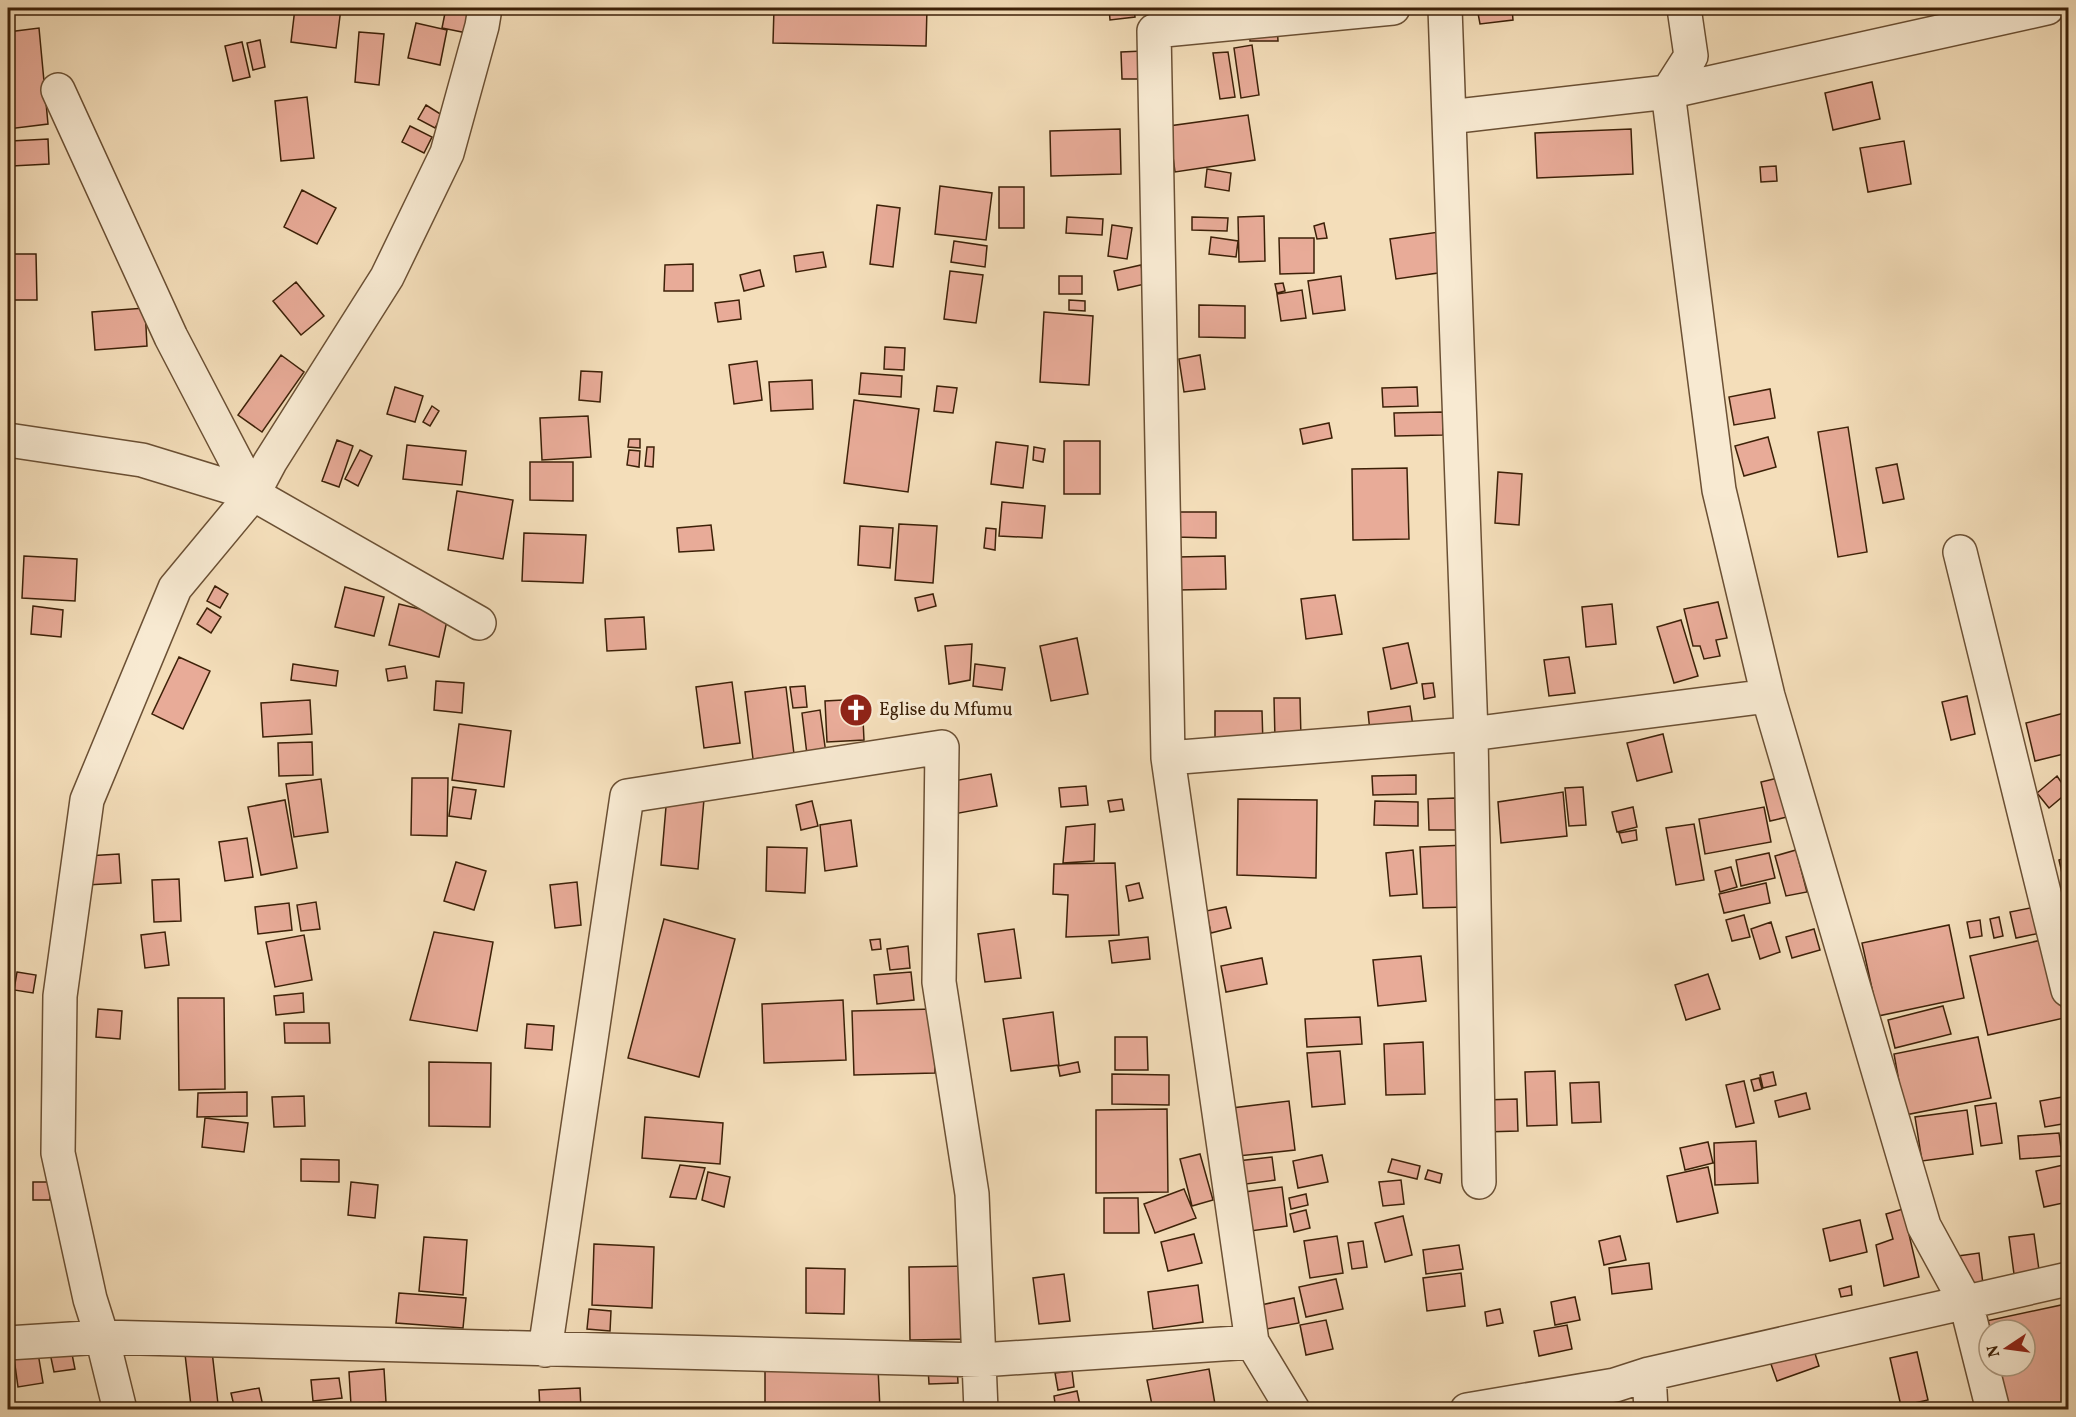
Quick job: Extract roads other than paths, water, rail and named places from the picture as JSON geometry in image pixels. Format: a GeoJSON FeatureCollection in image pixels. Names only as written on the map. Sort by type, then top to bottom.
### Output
{"type":"FeatureCollection","features":[{"type":"Feature","properties":{"kind":"street"},"geometry":{"type":"LineString","coordinates":[[120,1410],[90,1299],[58,1153],[60,996],[87,800],[175,588],[254,494],[270,462],[387,277],[447,153],[485,8]]}},
{"type":"Feature","properties":{"kind":"street"},"geometry":{"type":"LineString","coordinates":[[1293,1410],[1252,1342],[1168,758],[1154,31],[1393,8]]}},
{"type":"Feature","properties":{"kind":"street"},"geometry":{"type":"LineString","coordinates":[[1445,8],[1471,734],[1479,1182]]}},
{"type":"Feature","properties":{"kind":"street"},"geometry":{"type":"LineString","coordinates":[[1684,8],[1691,56],[1668,92],[1719,490],[1767,696],[1924,1226],[1966,1303],[1993,1410]]}},
{"type":"Feature","properties":{"kind":"street"},"geometry":{"type":"LineString","coordinates":[[1449,117],[1668,92],[2047,8]]}},
{"type":"Feature","properties":{"kind":"street"},"geometry":{"type":"LineString","coordinates":[[58,90],[171,337],[254,494]]}},
{"type":"Feature","properties":{"kind":"street"},"geometry":{"type":"LineString","coordinates":[[8,440],[142,460],[254,494],[479,623]]}},
{"type":"Feature","properties":{"kind":"street"},"geometry":{"type":"LineString","coordinates":[[1960,552],[2068,990]]}},
{"type":"Feature","properties":{"kind":"street"},"geometry":{"type":"LineString","coordinates":[[1168,758],[1471,734],[1767,696]]}},
{"type":"Feature","properties":{"kind":"street"},"geometry":{"type":"LineString","coordinates":[[545,1350],[627,796],[942,747],[939,982],[972,1194],[981,1360],[981,1410]]}},
{"type":"Feature","properties":{"kind":"street"},"geometry":{"type":"LineString","coordinates":[[1467,1410],[1615,1385],[1649,1374],[2068,1279]]}},
{"type":"Feature","properties":{"kind":"street"},"geometry":{"type":"LineString","coordinates":[[8,1343],[102,1337],[981,1360],[1252,1342]]}},
{"type":"Feature","properties":{"kind":"street"},"geometry":{"type":"LineString","coordinates":[[1649,1374],[1651,1410]]}},
{"type":"Feature","properties":{"kind":"place","name":"Eglise du Mfumu"},"geometry":{"type":"Point","coordinates":[856,710]}}]}
